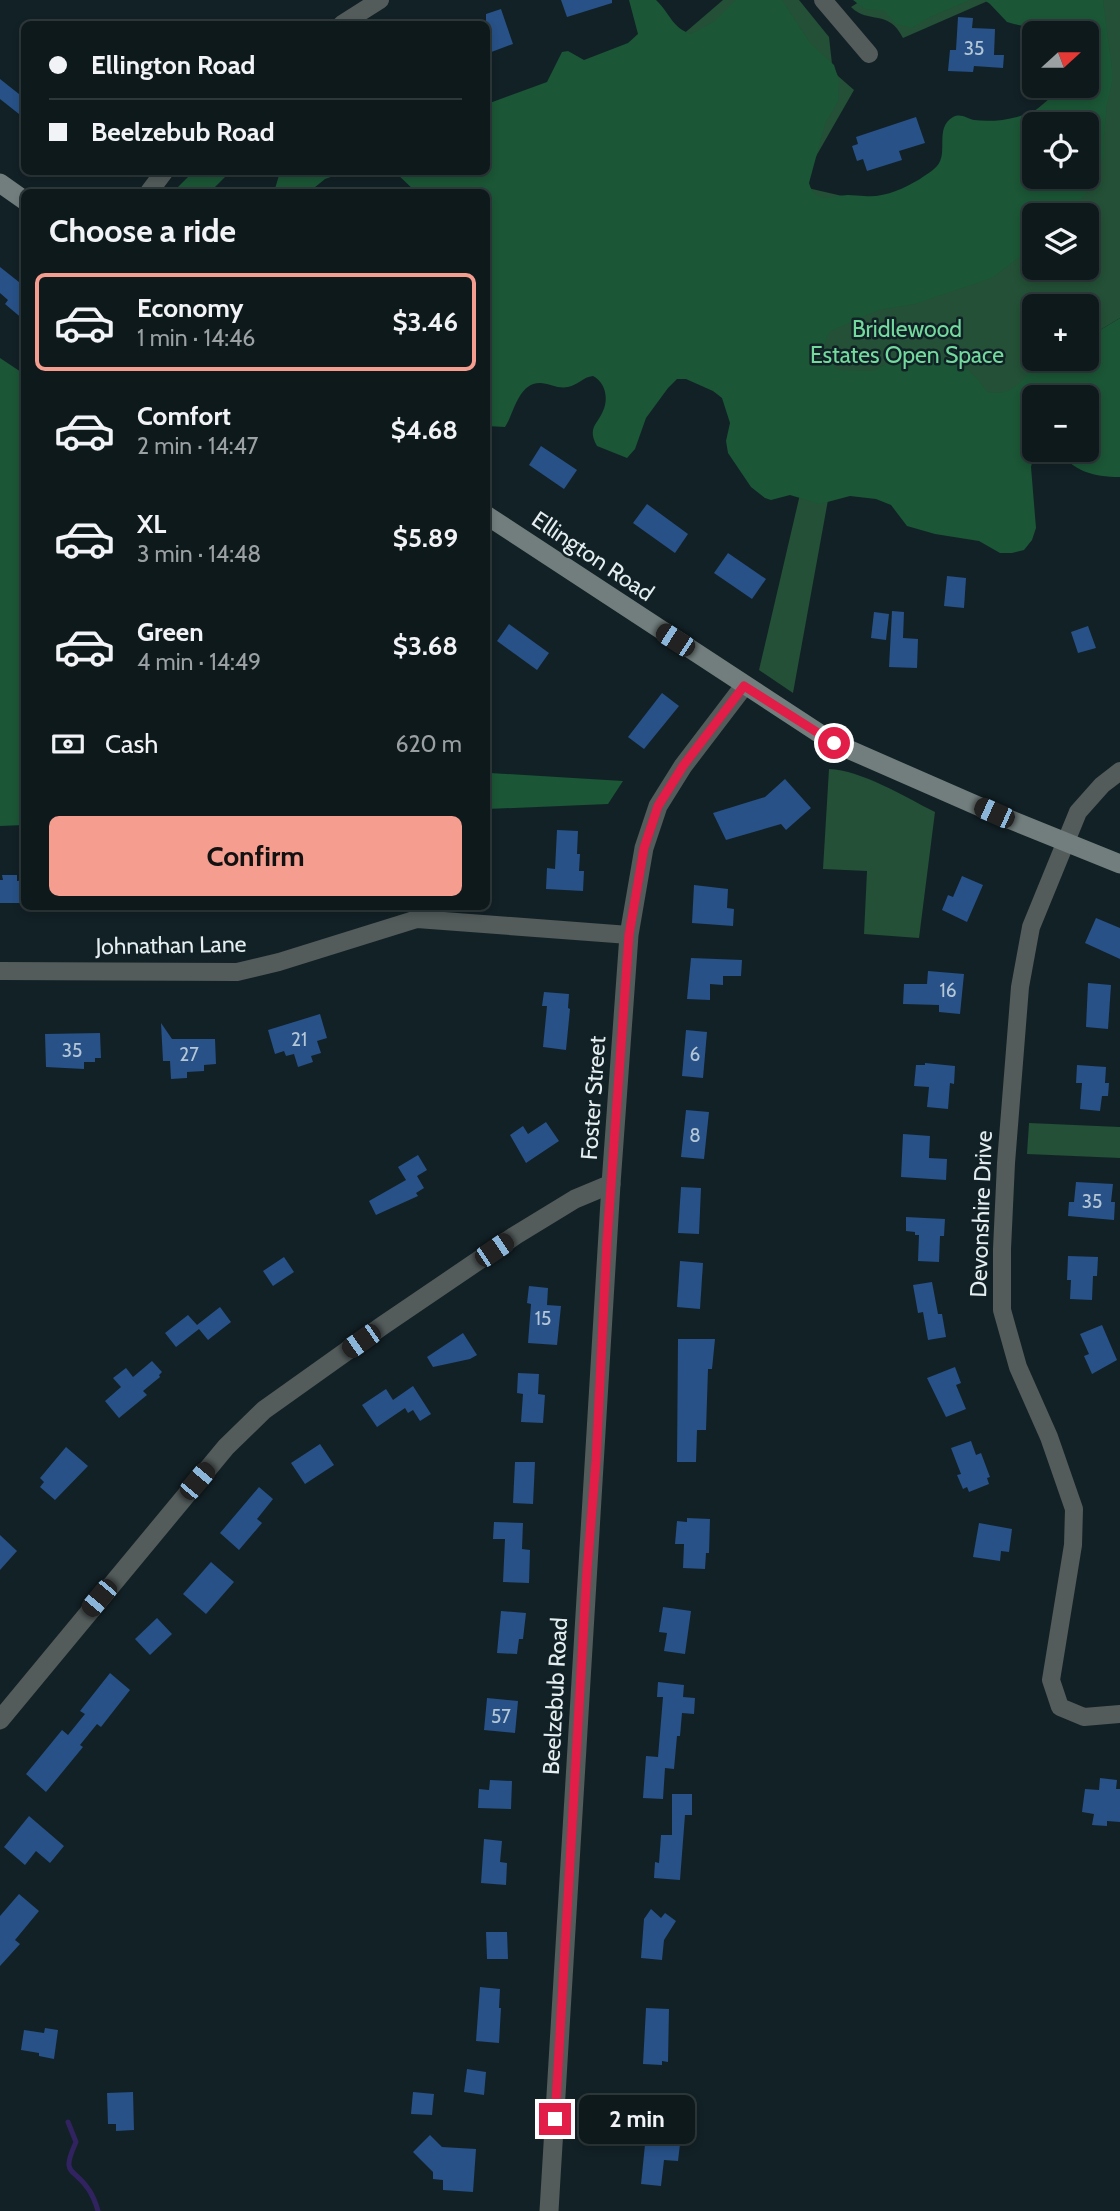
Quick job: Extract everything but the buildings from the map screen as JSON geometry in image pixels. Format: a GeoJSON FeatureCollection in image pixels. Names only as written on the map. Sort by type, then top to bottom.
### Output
{"type":"FeatureCollection","features":[{"type":"Feature","properties":{"kind":"main road"},"geometry":{"type":"LineString","coordinates":[[0,183],[21,198]]}},
{"type":"Feature","properties":{"kind":"main road","name":"Ellington Road"},"geometry":{"type":"LineString","coordinates":[[490,518],[834,743],[994,813],[1120,864]]}},
{"type":"Feature","properties":{"kind":"street"},"geometry":{"type":"LineString","coordinates":[[347,21],[380,0]]}},
{"type":"Feature","properties":{"kind":"street"},"geometry":{"type":"LineString","coordinates":[[823,0],[869,54]]}},
{"type":"Feature","properties":{"kind":"street","name":"Foster Street"},"geometry":{"type":"LineString","coordinates":[[0,1720],[226,1447],[264,1410],[516,1235],[575,1199],[611,1184],[629,935],[644,848],[658,806],[683,766],[744,686]]}},
{"type":"Feature","properties":{"kind":"street","name":"Devonshire Drive"},"geometry":{"type":"LineString","coordinates":[[1120,771],[1102,785],[1078,812],[1031,927],[1020,987],[1002,1249],[1002,1310],[1018,1367],[1048,1437],[1074,1509],[1073,1545],[1051,1680],[1060,1707],[1084,1717],[1120,1714]]}},
{"type":"Feature","properties":{"kind":"street","name":"Johnathan Lane"},"geometry":{"type":"LineString","coordinates":[[0,971],[237,972],[279,962],[417,919],[629,935]]}},
{"type":"Feature","properties":{"kind":"street","name":"Beelzebub Road"},"geometry":{"type":"LineString","coordinates":[[549,2211],[611,1184]]}},
{"type":"Feature","properties":{"kind":"green space","name":"Bridlewood Estates Open Space"},"geometry":{"type":"Polygon","coordinates":[[[629,0],[656,0],[675,24],[691,34],[715,21],[736,0],[781,0],[810,43],[834,65],[839,81],[838,101],[825,124],[809,183],[815,194],[824,198],[886,194],[920,179],[940,161],[944,127],[953,117],[983,121],[1022,115],[1022,189],[1089,189],[1081,200],[1078,203],[1022,203],[1022,255],[992,278],[915,304],[879,310],[831,331],[824,347],[835,368],[840,370],[873,371],[896,359],[920,353],[934,355],[968,370],[986,391],[995,393],[1010,390],[1030,371],[1099,371],[1099,331],[1120,318],[1120,477],[1101,476],[1077,468],[1069,462],[1099,462],[1099,385],[1022,385],[1022,462],[1032,462],[1036,528],[1032,540],[1024,550],[1012,553],[1000,553],[979,541],[935,534],[907,526],[891,505],[876,499],[850,496],[820,504],[790,495],[771,500],[765,498],[751,487],[728,453],[726,441],[730,423],[722,398],[686,379],[677,379],[668,388],[646,418],[635,449],[627,458],[597,446],[594,440],[594,427],[605,406],[606,396],[603,386],[593,376],[568,387],[533,384],[522,393],[505,427],[490,426],[490,189],[413,189],[398,175],[490,175],[490,103],[547,82],[562,52],[568,51],[584,60],[628,43],[638,34],[629,0]]]}},
{"type":"Feature","properties":{"kind":"green space","name":"Bridlewood Estates Open Space"},"geometry":{"type":"Polygon","coordinates":[[[723,0],[799,0],[829,37],[832,64],[838,76],[854,90],[799,186],[916,213],[1022,122],[1022,189],[1099,189],[1099,112],[1034,112],[1050,98],[1099,98],[1099,21],[1064,21],[1025,0],[1120,0],[1120,318],[1099,331],[1099,294],[1022,294],[1022,371],[1033,371],[1032,385],[1022,385],[1022,462],[1018,494],[832,478],[793,693],[759,670],[815,430],[490,195],[490,189],[486,189],[486,175],[490,175],[490,169],[659,55],[723,0]]]}},
{"type":"Feature","properties":{"kind":"green space"},"geometry":{"type":"Polygon","coordinates":[[[853,0],[970,0],[912,28],[897,24],[884,11],[865,9],[853,0]]]}},
{"type":"Feature","properties":{"kind":"green space"},"geometry":{"type":"Polygon","coordinates":[[[862,0],[990,0],[903,38],[891,23],[865,15],[851,7],[862,0]]]}},
{"type":"Feature","properties":{"kind":"green space","name":"Bridlewood Estates Open Space"},"geometry":{"type":"Polygon","coordinates":[[[984,0],[1103,0],[1112,69],[1104,156],[1099,168],[1099,112],[1030,112],[1050,98],[1099,98],[1099,21],[1022,21],[1022,25],[1007,22],[984,0]]]}},
{"type":"Feature","properties":{"kind":"green space"},"geometry":{"type":"Polygon","coordinates":[[[190,175],[227,175],[213,189],[176,189],[190,175]]]}},
{"type":"Feature","properties":{"kind":"green space"},"geometry":{"type":"Polygon","coordinates":[[[279,175],[336,175],[325,179],[313,189],[275,189],[279,175]]]}},
{"type":"Feature","properties":{"kind":"green space"},"geometry":{"type":"Polygon","coordinates":[[[0,358],[21,372],[21,825],[0,826],[0,358]]]}},
{"type":"Feature","properties":{"kind":"green space"},"geometry":{"type":"Polygon","coordinates":[[[829,769],[869,779],[935,812],[919,938],[864,934],[867,871],[823,869],[829,769]]]}},
{"type":"Feature","properties":{"kind":"green space"},"geometry":{"type":"Polygon","coordinates":[[[490,773],[623,781],[608,804],[490,809],[490,773]]]}},
{"type":"Feature","properties":{"kind":"green space"},"geometry":{"type":"Polygon","coordinates":[[[1029,1123],[1120,1127],[1120,1158],[1027,1154],[1029,1123]]]}},
{"type":"Feature","properties":{"kind":"waterway"},"geometry":{"type":"LineString","coordinates":[[68,2122],[76,2142],[69,2166],[89,2190],[98,2211]]}},
{"type":"Feature","properties":{"kind":"route"},"geometry":{"type":"LineString","coordinates":[[555,2119],[623,1011],[629,935],[644,848],[658,806],[683,766],[744,686],[834,743]]}}]}
